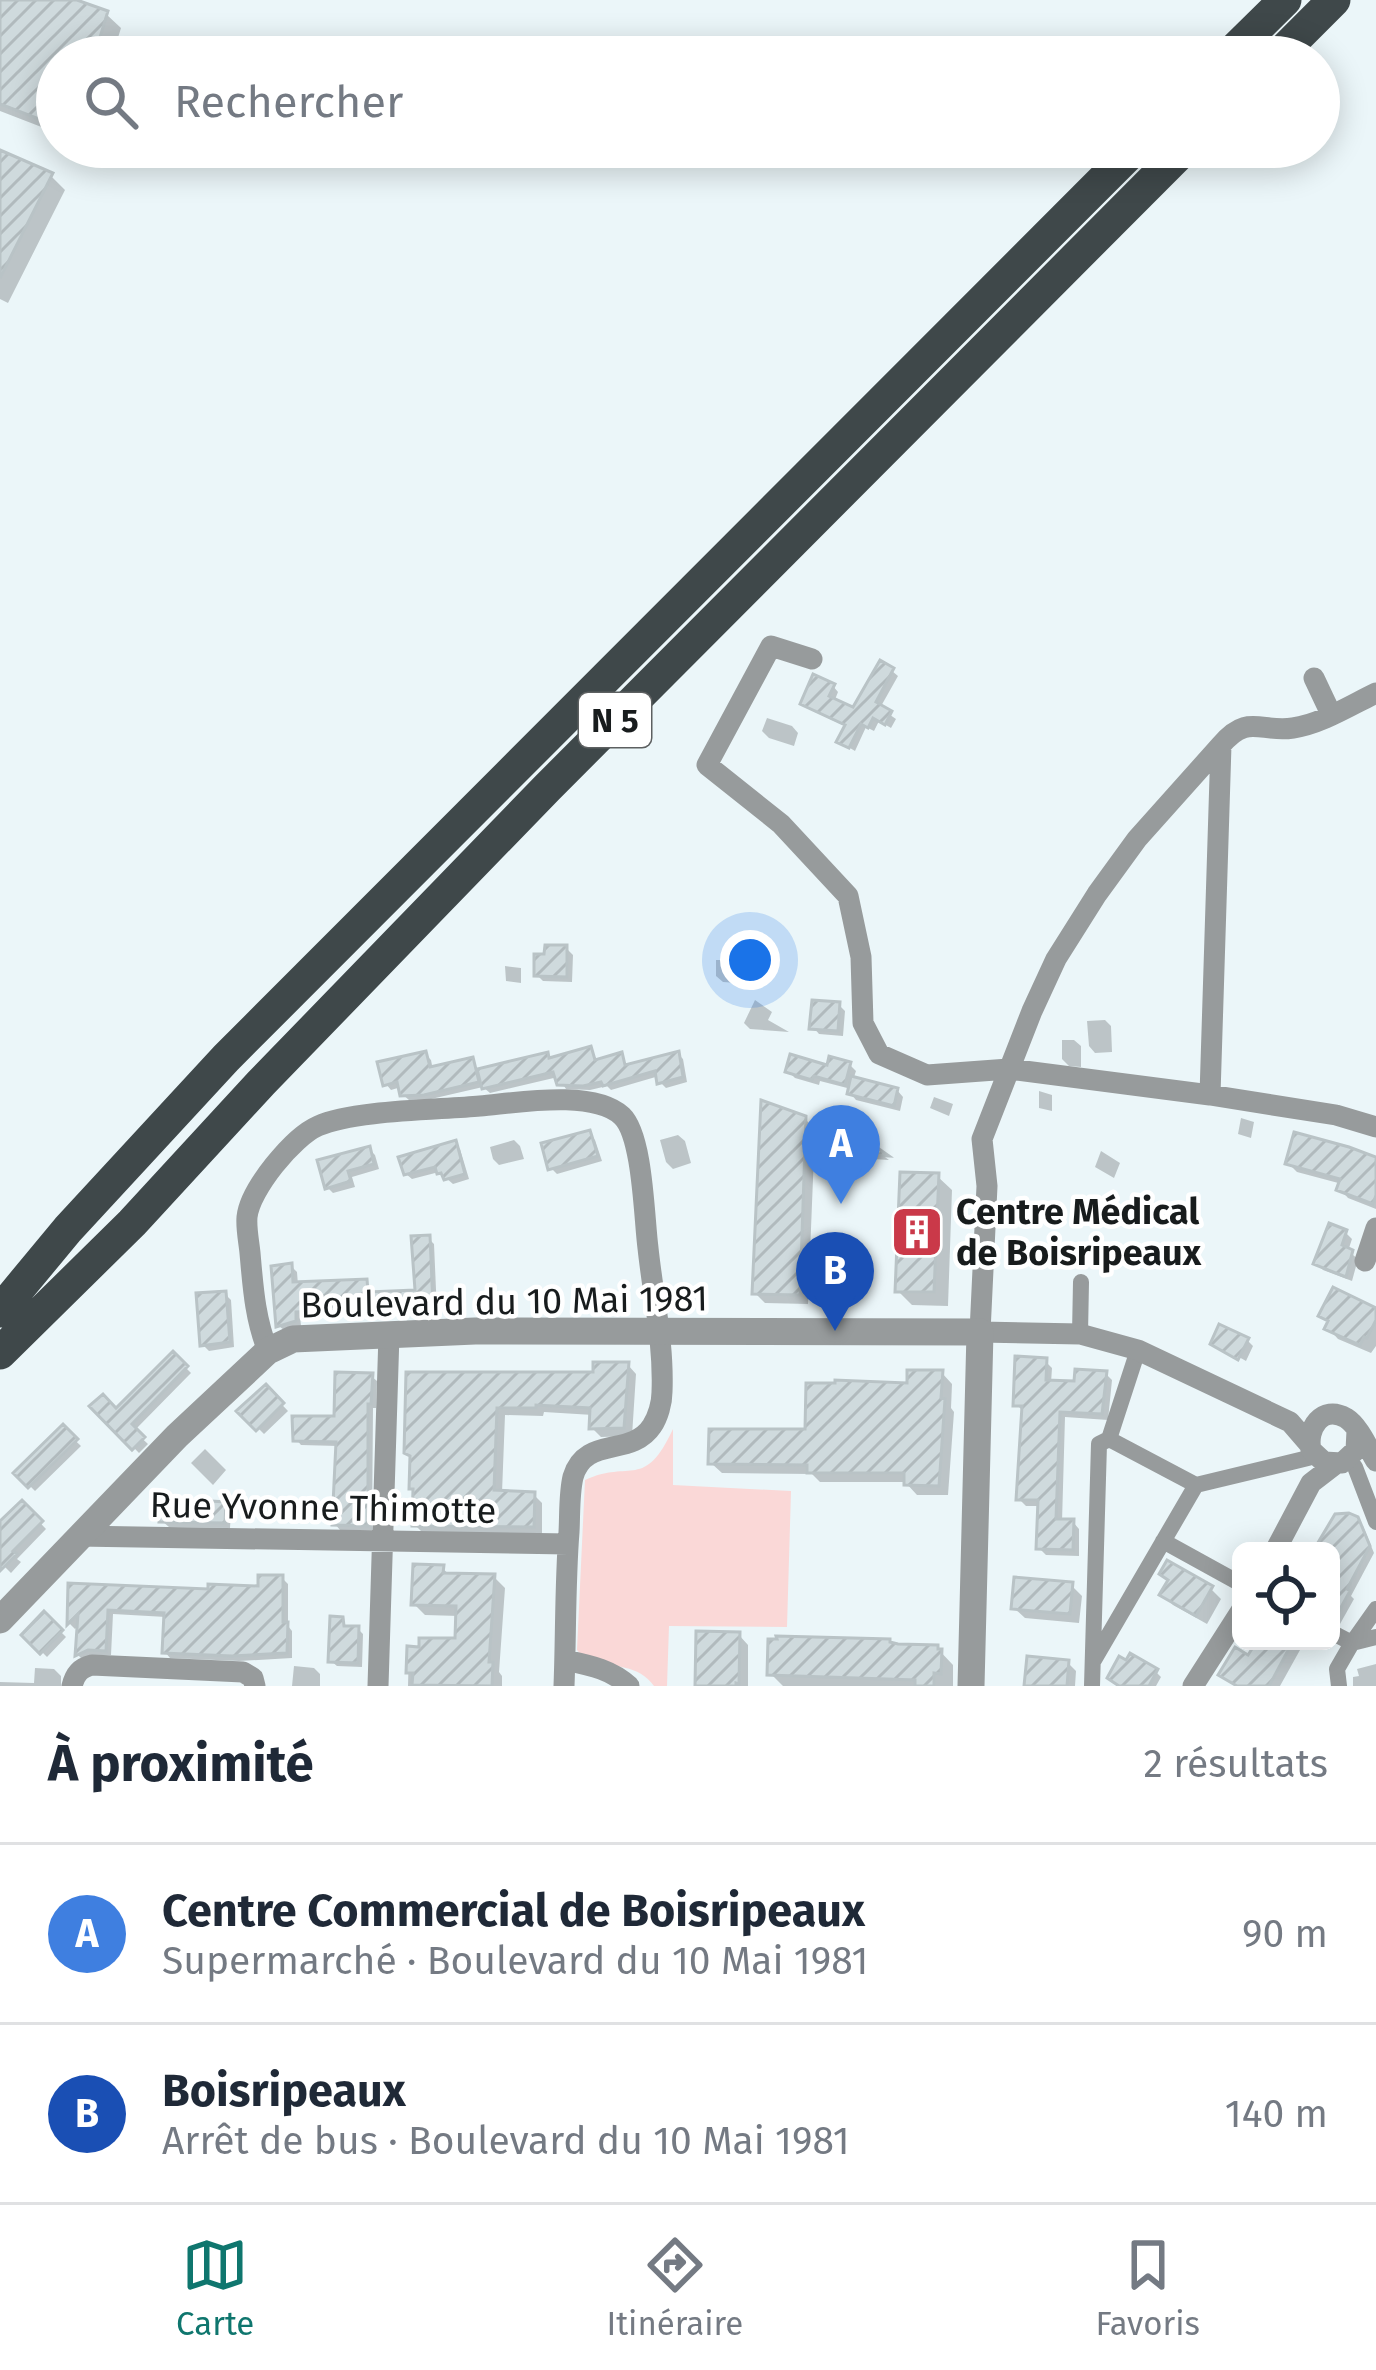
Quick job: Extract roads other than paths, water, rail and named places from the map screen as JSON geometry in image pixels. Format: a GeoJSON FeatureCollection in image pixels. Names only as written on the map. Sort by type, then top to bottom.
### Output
{"type":"FeatureCollection","features":[{"type":"Feature","properties":{"kind":"highway"},"geometry":{"type":"LineString","coordinates":[[1248,36],[1285,0]]}},
{"type":"Feature","properties":{"kind":"highway"},"geometry":{"type":"LineString","coordinates":[[1298,36],[1334,0]]}},
{"type":"Feature","properties":{"kind":"highway","name":"N 5"},"geometry":{"type":"LineString","coordinates":[[0,1353],[18,1301],[68,1229],[226,1058],[1115,168]]}},
{"type":"Feature","properties":{"kind":"highway","name":"N 5"},"geometry":{"type":"LineString","coordinates":[[18,1301],[132,1223],[547,788],[1165,168]]}},
{"type":"Feature","properties":{"kind":"highway"},"geometry":{"type":"LineString","coordinates":[[0,1363],[18,1301]]}},
{"type":"Feature","properties":{"kind":"street"},"geometry":{"type":"LineString","coordinates":[[812,659],[771,646],[706,765],[781,824],[848,896],[861,957],[863,1023],[879,1054],[927,1075],[1009,1070],[1210,1095],[1336,1115],[1376,1127]]}},
{"type":"Feature","properties":{"kind":"street"},"geometry":{"type":"LineString","coordinates":[[1314,678],[1331,714]]}},
{"type":"Feature","properties":{"kind":"street"},"geometry":{"type":"LineString","coordinates":[[971,1686],[987,1186],[982,1139],[1009,1070],[1056,959],[1097,894],[1137,839],[1221,745],[1239,727],[1291,729],[1376,693]]}},
{"type":"Feature","properties":{"kind":"street"},"geometry":{"type":"LineString","coordinates":[[1210,1095],[1221,745]]}},
{"type":"Feature","properties":{"kind":"street"},"geometry":{"type":"LineString","coordinates":[[268,1351],[254,1306],[249,1207],[284,1153],[319,1125],[366,1115],[553,1100],[592,1102],[616,1111],[629,1125],[660,1330],[662,1397],[655,1424],[644,1436],[586,1455],[573,1478],[564,1686]]}},
{"type":"Feature","properties":{"kind":"street"},"geometry":{"type":"LineString","coordinates":[[1365,1261],[1376,1228]]}},
{"type":"Feature","properties":{"kind":"street"},"geometry":{"type":"LineString","coordinates":[[1080,1334],[1081,1282]]}},
{"type":"Feature","properties":{"kind":"street","name":"Boulevard du 10 Mai 1981"},"geometry":{"type":"LineString","coordinates":[[0,1621],[177,1436],[268,1351],[293,1339],[660,1330],[980,1332]]}},
{"type":"Feature","properties":{"kind":"street"},"geometry":{"type":"LineString","coordinates":[[980,1332],[1080,1334],[1138,1350],[1290,1422],[1309,1451],[1324,1462],[1357,1463]]}},
{"type":"Feature","properties":{"kind":"street"},"geometry":{"type":"LineString","coordinates":[[378,1686],[388,1334]]}},
{"type":"Feature","properties":{"kind":"street"},"geometry":{"type":"LineString","coordinates":[[1092,1686],[1099,1444],[1108,1439],[1138,1350]]}},
{"type":"Feature","properties":{"kind":"street"},"geometry":{"type":"LineString","coordinates":[[1290,1422],[1334,1414],[1352,1423],[1357,1432],[1356,1450],[1350,1458],[1357,1463],[1376,1522]]}},
{"type":"Feature","properties":{"kind":"street"},"geometry":{"type":"LineString","coordinates":[[1280,1542],[1311,1483],[1310,1430],[1323,1416]]}},
{"type":"Feature","properties":{"kind":"street"},"geometry":{"type":"LineString","coordinates":[[1108,1439],[1196,1485]]}},
{"type":"Feature","properties":{"kind":"street"},"geometry":{"type":"LineString","coordinates":[[1094,1660],[1196,1485],[1309,1451]]}},
{"type":"Feature","properties":{"kind":"street"},"geometry":{"type":"LineString","coordinates":[[1311,1483],[1357,1463]]}},
{"type":"Feature","properties":{"kind":"street","name":"Rue Yvonne Thimotte"},"geometry":{"type":"LineString","coordinates":[[78,1536],[568,1544]]}},
{"type":"Feature","properties":{"kind":"street"},"geometry":{"type":"LineString","coordinates":[[1163,1541],[1232,1578]]}},
{"type":"Feature","properties":{"kind":"street"},"geometry":{"type":"LineString","coordinates":[[1340,1686],[1337,1670],[1376,1609]]}},
{"type":"Feature","properties":{"kind":"street"},"geometry":{"type":"LineString","coordinates":[[1197,1683],[1232,1626]]}},
{"type":"Feature","properties":{"kind":"street"},"geometry":{"type":"LineString","coordinates":[[1340,1636],[1352,1643],[1376,1637]]}},
{"type":"Feature","properties":{"kind":"street"},"geometry":{"type":"LineString","coordinates":[[565,1660],[601,1668],[629,1686]]}},
{"type":"Feature","properties":{"kind":"street"},"geometry":{"type":"LineString","coordinates":[[72,1686],[77,1673],[92,1665],[243,1672],[253,1678],[255,1686]]}},
{"type":"Feature","properties":{"kind":"place","name":"Centre Commercial de Boisripeaux"},"geometry":{"type":"Point","coordinates":[841,1204]}},
{"type":"Feature","properties":{"kind":"place","name":"Centre Médical de Boisripeaux"},"geometry":{"type":"Point","coordinates":[917,1232]}},
{"type":"Feature","properties":{"kind":"place","name":"Boisripeaux"},"geometry":{"type":"Point","coordinates":[835,1331]}}]}
